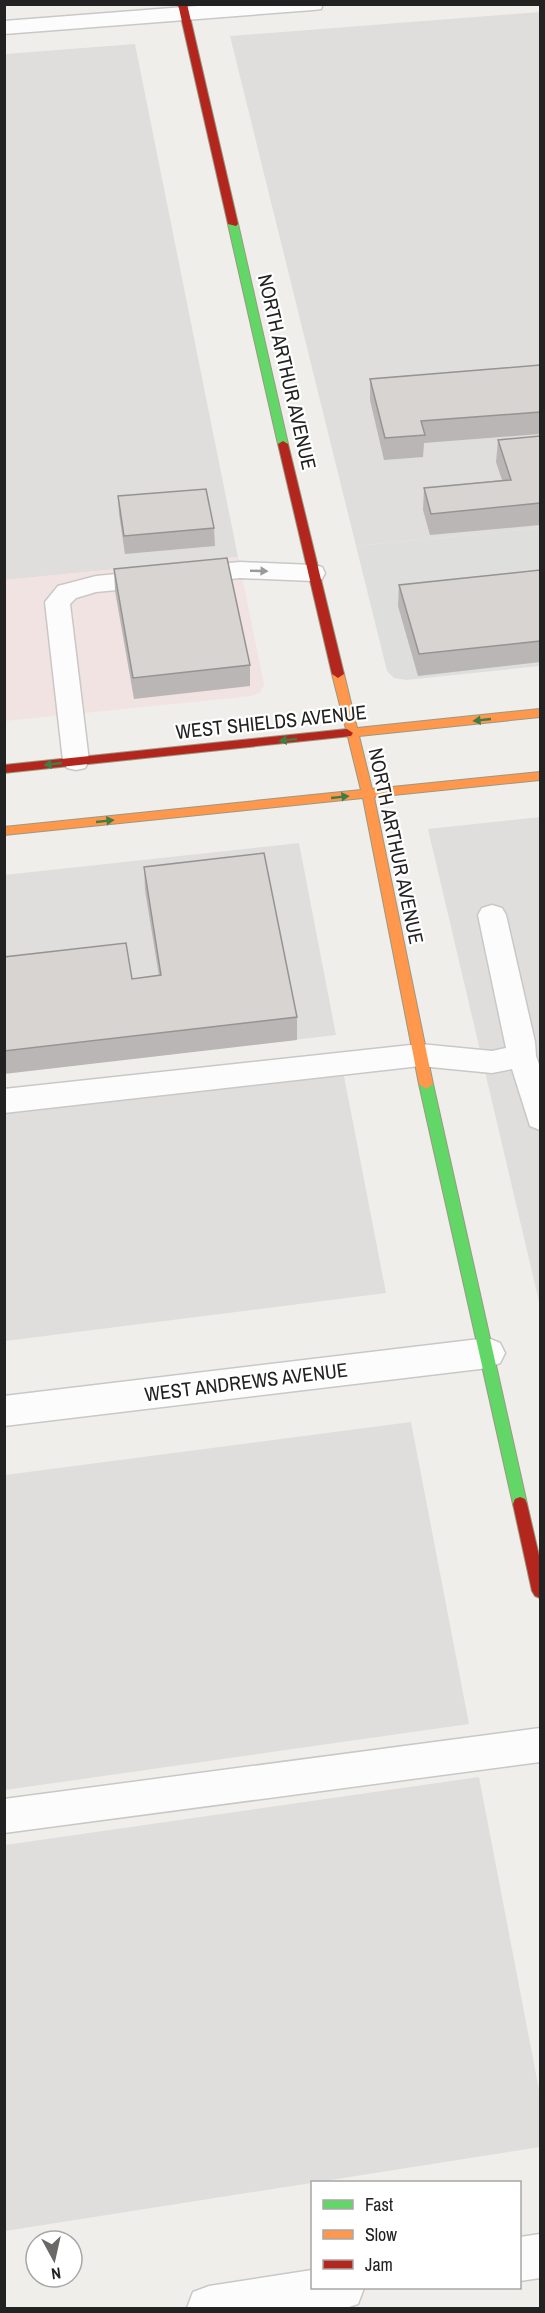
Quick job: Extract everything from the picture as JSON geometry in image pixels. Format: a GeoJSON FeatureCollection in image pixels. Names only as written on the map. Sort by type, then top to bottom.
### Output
{"type":"FeatureCollection","features":[{"type":"Feature","properties":{"kind":"street"},"geometry":{"type":"LineString","coordinates":[[4,28],[183,10],[312,4]]}},
{"type":"Feature","properties":{"kind":"street","name":"NORTH ARTHUR AVENUE"},"geometry":{"type":"LineString","coordinates":[[183,10],[313,573],[368,795],[420,1055],[540,1592]]}},
{"type":"Feature","properties":{"kind":"street","name":"WEST SHIELDS AVENUE"},"geometry":{"type":"LineString","coordinates":[[4,769],[540,713]]}},
{"type":"Feature","properties":{"kind":"street"},"geometry":{"type":"LineString","coordinates":[[4,831],[540,776]]}},
{"type":"Feature","properties":{"kind":"street","name":"WEST ANDREWS AVENUE"},"geometry":{"type":"LineString","coordinates":[[4,1411],[488,1353]]}},
{"type":"Feature","properties":{"kind":"street"},"geometry":{"type":"LineString","coordinates":[[521,2259],[540,2256]]}},
{"type":"Feature","properties":{"kind":"street"},"geometry":{"type":"LineString","coordinates":[[209,2308],[335,2289]]}},
{"type":"Feature","properties":{"kind":"lane"},"geometry":{"type":"LineString","coordinates":[[76,762],[57,602],[67,592],[96,584],[240,570],[313,573]]}},
{"type":"Feature","properties":{"kind":"lane"},"geometry":{"type":"LineString","coordinates":[[492,915],[521,1042],[521,1056],[540,1118]]}},
{"type":"Feature","properties":{"kind":"lane"},"geometry":{"type":"LineString","coordinates":[[4,1101],[420,1055],[492,1062],[521,1056]]}},
{"type":"Feature","properties":{"kind":"lane"},"geometry":{"type":"LineString","coordinates":[[4,1816],[540,1745]]}},
{"type":"Feature","properties":{"kind":"shaded area"},"geometry":{"type":"Polygon","coordinates":[[[540,12],[540,528],[356,546],[230,36],[540,12]]]}},
{"type":"Feature","properties":{"kind":"shaded area"},"geometry":{"type":"Polygon","coordinates":[[[135,44],[238,557],[5,580],[5,54],[135,44]]]}},
{"type":"Feature","properties":{"kind":"shaded area"},"geometry":{"type":"Polygon","coordinates":[[[540,528],[540,666],[406,680],[394,678],[387,671],[356,546],[540,528]]]}},
{"type":"Feature","properties":{"kind":"shaded area"},"geometry":{"type":"Polygon","coordinates":[[[238,557],[264,684],[261,692],[252,696],[5,721],[5,580],[238,557]]]}},
{"type":"Feature","properties":{"kind":"shaded area"},"geometry":{"type":"Polygon","coordinates":[[[540,817],[540,1306],[428,829],[540,817]]]}},
{"type":"Feature","properties":{"kind":"shaded area"},"geometry":{"type":"Polygon","coordinates":[[[299,843],[336,1035],[5,1073],[4,875],[299,843]]]}},
{"type":"Feature","properties":{"kind":"shaded area"},"geometry":{"type":"Polygon","coordinates":[[[343,1071],[386,1293],[5,1341],[4,1110],[343,1071]]]}},
{"type":"Feature","properties":{"kind":"shaded area"},"geometry":{"type":"Polygon","coordinates":[[[411,1422],[469,1724],[5,1790],[5,1475],[411,1422]]]}},
{"type":"Feature","properties":{"kind":"shaded area"},"geometry":{"type":"Polygon","coordinates":[[[479,1777],[540,2095],[540,2147],[323,2181],[311,2181],[311,2183],[5,2231],[5,1845],[479,1777]]]}},
{"type":"Feature","properties":{"kind":"building"},"geometry":{"type":"Polygon","coordinates":[[[540,365],[540,412],[421,421],[425,435],[385,438],[370,379],[540,365]]]}},
{"type":"Feature","properties":{"kind":"building"},"geometry":{"type":"Polygon","coordinates":[[[540,436],[540,503],[431,514],[424,488],[511,480],[498,440],[540,436]]]}},
{"type":"Feature","properties":{"kind":"building"},"geometry":{"type":"Polygon","coordinates":[[[206,489],[214,528],[124,536],[118,496],[206,489]]]}},
{"type":"Feature","properties":{"kind":"building"},"geometry":{"type":"Polygon","coordinates":[[[227,558],[250,665],[133,678],[114,569],[227,558]]]}},
{"type":"Feature","properties":{"kind":"building"},"geometry":{"type":"Polygon","coordinates":[[[540,570],[540,641],[419,654],[399,585],[540,570]]]}},
{"type":"Feature","properties":{"kind":"building"},"geometry":{"type":"Polygon","coordinates":[[[264,853],[297,1017],[4,1051],[4,957],[126,943],[132,979],[161,975],[144,867],[264,853]]]}},
{"type":"Feature","properties":{"kind":"traffic: fast"},"geometry":{"type":"LineString","coordinates":[[233,224],[283,444]]}},
{"type":"Feature","properties":{"kind":"traffic: fast"},"geometry":{"type":"LineString","coordinates":[[426,1084],[520,1504]]}},
{"type":"Feature","properties":{"kind":"traffic: slow"},"geometry":{"type":"LineString","coordinates":[[338,674],[368,795],[426,1084]]}},
{"type":"Feature","properties":{"kind":"traffic: slow"},"geometry":{"type":"LineString","coordinates":[[347,733],[540,713]]}},
{"type":"Feature","properties":{"kind":"traffic: slow"},"geometry":{"type":"LineString","coordinates":[[4,831],[540,776]]}},
{"type":"Feature","properties":{"kind":"traffic: jam"},"geometry":{"type":"LineString","coordinates":[[182,4],[233,224]]}},
{"type":"Feature","properties":{"kind":"traffic: jam"},"geometry":{"type":"LineString","coordinates":[[283,444],[338,674]]}},
{"type":"Feature","properties":{"kind":"traffic: jam"},"geometry":{"type":"LineString","coordinates":[[4,769],[347,733]]}},
{"type":"Feature","properties":{"kind":"traffic: jam"},"geometry":{"type":"LineString","coordinates":[[520,1504],[540,1591]]}}]}
